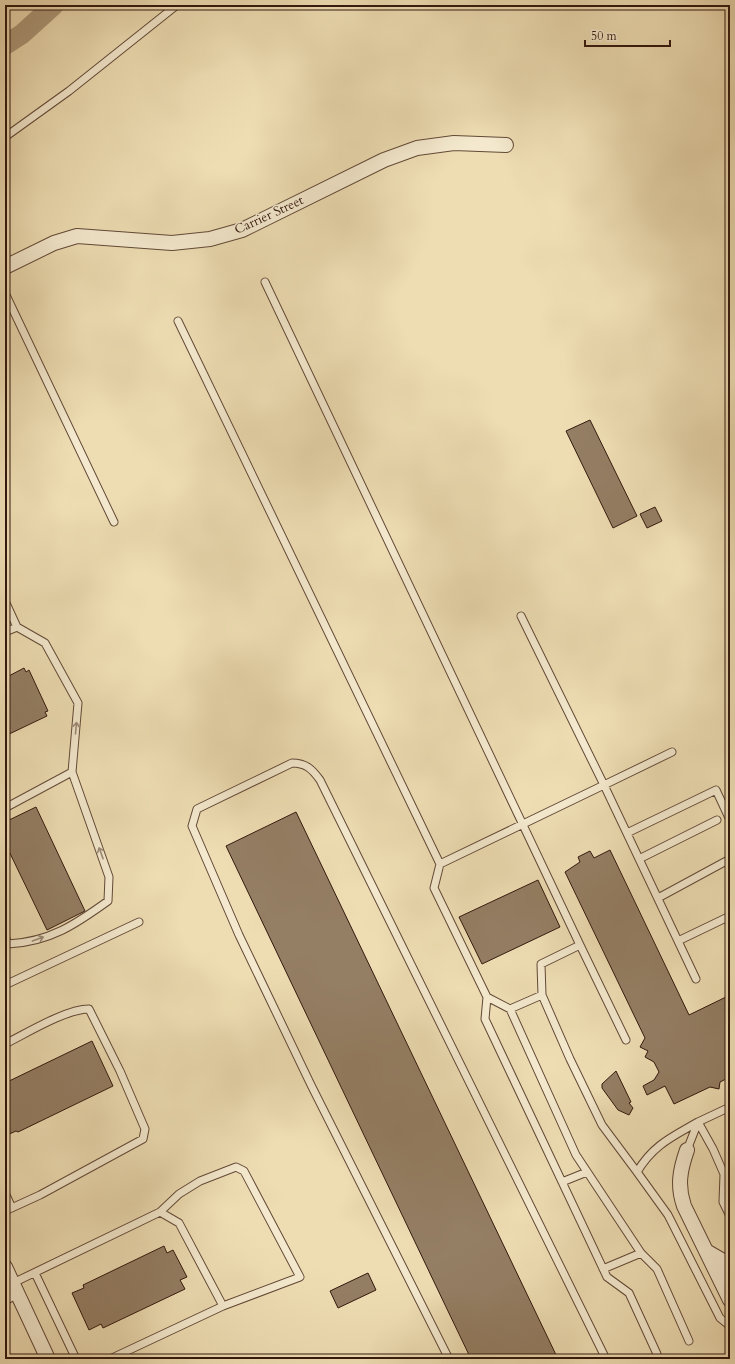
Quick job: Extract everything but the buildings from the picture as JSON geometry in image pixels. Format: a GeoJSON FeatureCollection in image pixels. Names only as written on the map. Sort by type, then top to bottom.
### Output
{"type":"FeatureCollection","features":[{"type":"Feature","properties":{"kind":"street","name":"Carrier Street"},"geometry":{"type":"LineString","coordinates":[[5,267],[54,243],[77,236],[172,243],[210,239],[242,230],[384,160],[417,148],[454,144],[506,145]]}},
{"type":"Feature","properties":{"kind":"street"},"geometry":{"type":"LineString","coordinates":[[687,1150],[681,1167],[679,1180],[680,1194],[706,1251],[706,1270],[719,1294],[730,1301]]}},
{"type":"Feature","properties":{"kind":"street"},"geometry":{"type":"LineString","coordinates":[[706,1251],[725,1262],[730,1274]]}},
{"type":"Feature","properties":{"kind":"street"},"geometry":{"type":"LineString","coordinates":[[5,1267],[48,1359]]}},
{"type":"Feature","properties":{"kind":"lane"},"geometry":{"type":"LineString","coordinates":[[5,137],[69,91],[177,5]]}},
{"type":"Feature","properties":{"kind":"lane"},"geometry":{"type":"LineString","coordinates":[[265,282],[626,1040]]}},
{"type":"Feature","properties":{"kind":"lane"},"geometry":{"type":"LineString","coordinates":[[5,293],[114,522]]}},
{"type":"Feature","properties":{"kind":"lane"},"geometry":{"type":"LineString","coordinates":[[178,321],[440,864],[434,888],[487,997],[485,1019],[607,1277],[629,1293],[657,1354]]}},
{"type":"Feature","properties":{"kind":"lane"},"geometry":{"type":"LineString","coordinates":[[5,601],[17,627],[45,643],[78,703],[72,772],[109,877],[108,901],[70,928],[27,943],[8,944],[5,936]]}},
{"type":"Feature","properties":{"kind":"lane"},"geometry":{"type":"LineString","coordinates":[[521,616],[604,785],[696,979]]}},
{"type":"Feature","properties":{"kind":"lane"},"geometry":{"type":"LineString","coordinates":[[5,632],[17,627]]}},
{"type":"Feature","properties":{"kind":"lane"},"geometry":{"type":"LineString","coordinates":[[440,864],[672,752]]}},
{"type":"Feature","properties":{"kind":"lane"},"geometry":{"type":"LineString","coordinates":[[449,1359],[311,1085],[239,934],[192,826],[197,809],[292,763],[302,763],[313,770],[320,780],[606,1359]]}},
{"type":"Feature","properties":{"kind":"lane"},"geometry":{"type":"LineString","coordinates":[[5,808],[72,772]]}},
{"type":"Feature","properties":{"kind":"lane"},"geometry":{"type":"LineString","coordinates":[[627,833],[716,790],[730,820]]}},
{"type":"Feature","properties":{"kind":"lane"},"geometry":{"type":"LineString","coordinates":[[639,859],[717,820]]}},
{"type":"Feature","properties":{"kind":"lane"},"geometry":{"type":"LineString","coordinates":[[658,898],[730,859]]}},
{"type":"Feature","properties":{"kind":"lane"},"geometry":{"type":"LineString","coordinates":[[678,941],[730,916]]}},
{"type":"Feature","properties":{"kind":"lane"},"geometry":{"type":"LineString","coordinates":[[5,985],[140,922]]}},
{"type":"Feature","properties":{"kind":"lane"},"geometry":{"type":"LineString","coordinates":[[580,945],[541,964],[542,995],[570,1059],[602,1125],[668,1215],[720,1318],[730,1326]]}},
{"type":"Feature","properties":{"kind":"lane"},"geometry":{"type":"LineString","coordinates":[[510,1009],[542,995]]}},
{"type":"Feature","properties":{"kind":"lane"},"geometry":{"type":"LineString","coordinates":[[487,997],[510,1009],[576,1155],[641,1253],[656,1269],[689,1341]]}},
{"type":"Feature","properties":{"kind":"lane"},"geometry":{"type":"LineString","coordinates":[[5,1044],[64,1015],[81,1009],[89,1009],[120,1071],[145,1129],[143,1139],[40,1195],[5,1211]]}},
{"type":"Feature","properties":{"kind":"lane"},"geometry":{"type":"LineString","coordinates":[[637,1172],[646,1156],[665,1141],[698,1122],[730,1107]]}},
{"type":"Feature","properties":{"kind":"lane"},"geometry":{"type":"LineString","coordinates":[[687,1150],[698,1122]]}},
{"type":"Feature","properties":{"kind":"lane"},"geometry":{"type":"LineString","coordinates":[[698,1122],[713,1148],[724,1174],[723,1202],[730,1216]]}},
{"type":"Feature","properties":{"kind":"lane"},"geometry":{"type":"LineString","coordinates":[[5,1301],[15,1289],[35,1272],[160,1212],[179,1194],[200,1181],[236,1167],[244,1171],[300,1277],[223,1306],[110,1359]]}},
{"type":"Feature","properties":{"kind":"lane"},"geometry":{"type":"LineString","coordinates":[[562,1182],[587,1172]]}},
{"type":"Feature","properties":{"kind":"lane"},"geometry":{"type":"LineString","coordinates":[[5,1194],[12,1208]]}},
{"type":"Feature","properties":{"kind":"lane"},"geometry":{"type":"LineString","coordinates":[[160,1212],[179,1223],[223,1306]]}},
{"type":"Feature","properties":{"kind":"lane"},"geometry":{"type":"LineString","coordinates":[[603,1269],[641,1253]]}},
{"type":"Feature","properties":{"kind":"lane"},"geometry":{"type":"LineString","coordinates":[[35,1272],[76,1359]]}},
{"type":"Feature","properties":{"kind":"waterway"},"geometry":{"type":"LineString","coordinates":[[5,45],[22,34],[54,5]]}}]}
